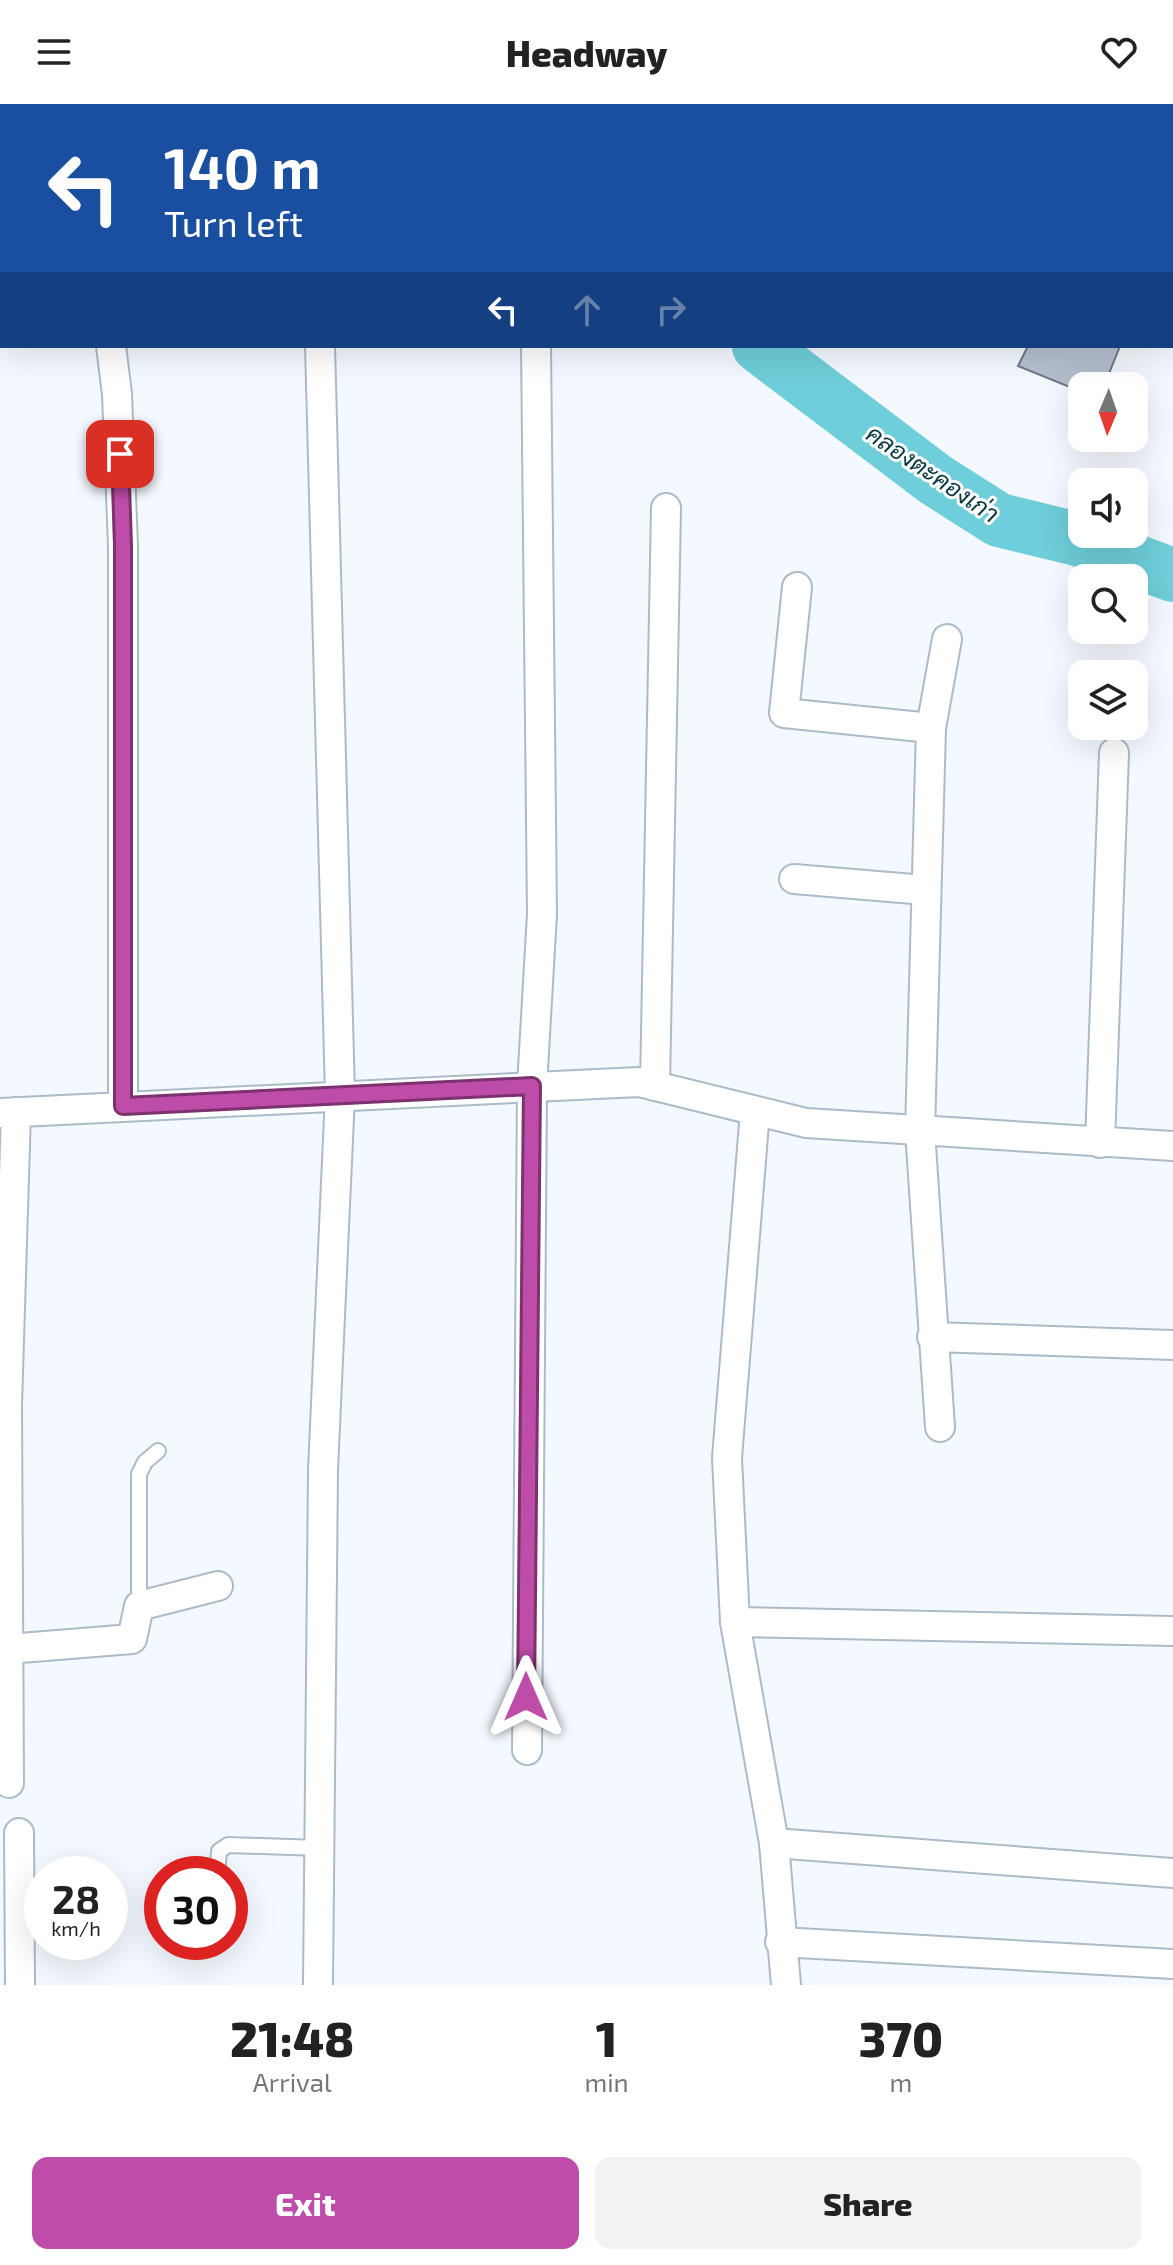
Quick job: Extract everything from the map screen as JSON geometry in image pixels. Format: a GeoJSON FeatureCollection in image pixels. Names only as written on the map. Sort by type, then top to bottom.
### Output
{"type":"FeatureCollection","features":[{"type":"Feature","properties":{"kind":"street"},"geometry":{"type":"LineString","coordinates":[[111,348],[117,394],[123,546],[123,1106]]}},
{"type":"Feature","properties":{"kind":"street"},"geometry":{"type":"LineString","coordinates":[[318,1985],[323,1470],[340,1095],[320,348]]}},
{"type":"Feature","properties":{"kind":"street"},"geometry":{"type":"LineString","coordinates":[[527,1750],[532,1086],[542,914],[536,348]]}},
{"type":"Feature","properties":{"kind":"street"},"geometry":{"type":"LineString","coordinates":[[655,1086],[666,508]]}},
{"type":"Feature","properties":{"kind":"street"},"geometry":{"type":"LineString","coordinates":[[797,587],[784,713],[931,728]]}},
{"type":"Feature","properties":{"kind":"street"},"geometry":{"type":"LineString","coordinates":[[940,1427],[920,1131],[931,728],[947,639]]}},
{"type":"Feature","properties":{"kind":"street"},"geometry":{"type":"LineString","coordinates":[[1100,1143],[1114,753]]}},
{"type":"Feature","properties":{"kind":"street"},"geometry":{"type":"LineString","coordinates":[[794,879],[925,890]]}},
{"type":"Feature","properties":{"kind":"street"},"geometry":{"type":"LineString","coordinates":[[9,1783],[8,1113],[639,1082],[806,1123],[1173,1146]]}},
{"type":"Feature","properties":{"kind":"street"},"geometry":{"type":"LineString","coordinates":[[755,1111],[727,1458],[735,1622],[774,1843],[786,1985]]}},
{"type":"Feature","properties":{"kind":"street"},"geometry":{"type":"LineString","coordinates":[[932,1337],[1173,1345]]}},
{"type":"Feature","properties":{"kind":"street"},"geometry":{"type":"LineString","coordinates":[[8,1649],[132,1639],[139,1606],[218,1586]]}},
{"type":"Feature","properties":{"kind":"street"},"geometry":{"type":"LineString","coordinates":[[735,1622],[1173,1631]]}},
{"type":"Feature","properties":{"kind":"street"},"geometry":{"type":"LineString","coordinates":[[19,1833],[20,1985]]}},
{"type":"Feature","properties":{"kind":"street"},"geometry":{"type":"LineString","coordinates":[[774,1843],[1173,1873]]}},
{"type":"Feature","properties":{"kind":"street"},"geometry":{"type":"LineString","coordinates":[[780,1942],[1173,1964]]}},
{"type":"Feature","properties":{"kind":"lane"},"geometry":{"type":"LineString","coordinates":[[139,1606],[139,1474],[145,1462],[158,1451]]}},
{"type":"Feature","properties":{"kind":"lane"},"geometry":{"type":"LineString","coordinates":[[219,1856],[219,1851],[228,1845],[320,1848]]}},
{"type":"Feature","properties":{"kind":"building"},"geometry":{"type":"Polygon","coordinates":[[[1027,348],[1119,348],[1110,372],[1068,372],[1068,386],[1018,366],[1027,348]]]}},
{"type":"Feature","properties":{"kind":"waterway","name":"คลองตะคองเก่า"},"geometry":{"type":"LineString","coordinates":[[762,348],[936,480],[999,520],[1077,539],[1173,575]]}},
{"type":"Feature","properties":{"kind":"route"},"geometry":{"type":"LineString","coordinates":[[120,454],[123,546],[123,1106],[532,1086],[526,1697]]}}]}
